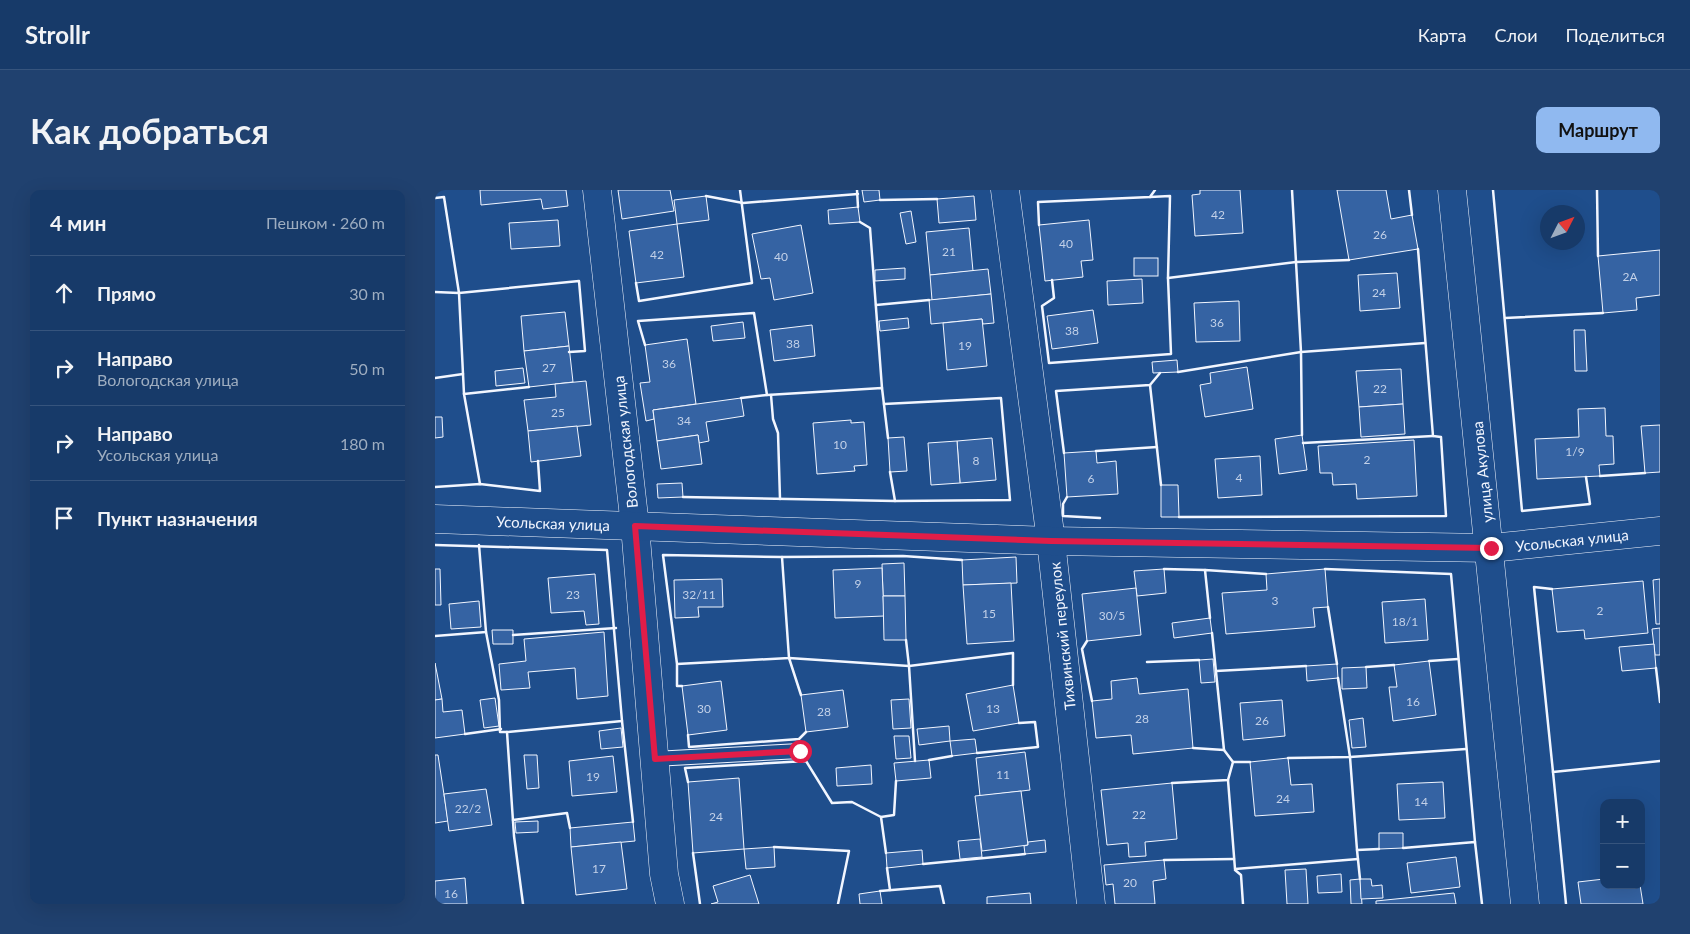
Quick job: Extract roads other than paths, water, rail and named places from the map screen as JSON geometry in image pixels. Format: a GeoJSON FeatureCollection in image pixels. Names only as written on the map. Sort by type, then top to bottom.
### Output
{"type":"FeatureCollection","features":[{"type":"Feature","properties":{"kind":"street","name":"Вологодская улица"},"geometry":{"type":"LineString","coordinates":[[597,190],[635,526],[664,874],[670,904]]}},
{"type":"Feature","properties":{"kind":"street","name":"Тихвинский переулок"},"geometry":{"type":"LineString","coordinates":[[1005,190],[1051,541],[1091,904]]}},
{"type":"Feature","properties":{"kind":"street","name":"улица Акулова"},"geometry":{"type":"LineString","coordinates":[[1452,190],[1491,548],[1525,904]]}},
{"type":"Feature","properties":{"kind":"street","name":"Усольская улица"},"geometry":{"type":"LineString","coordinates":[[435,519],[1051,541],[1491,548],[1660,531]]}},
{"type":"Feature","properties":{"kind":"lane"},"geometry":{"type":"LineString","coordinates":[[655,759],[800,751]]}}]}
